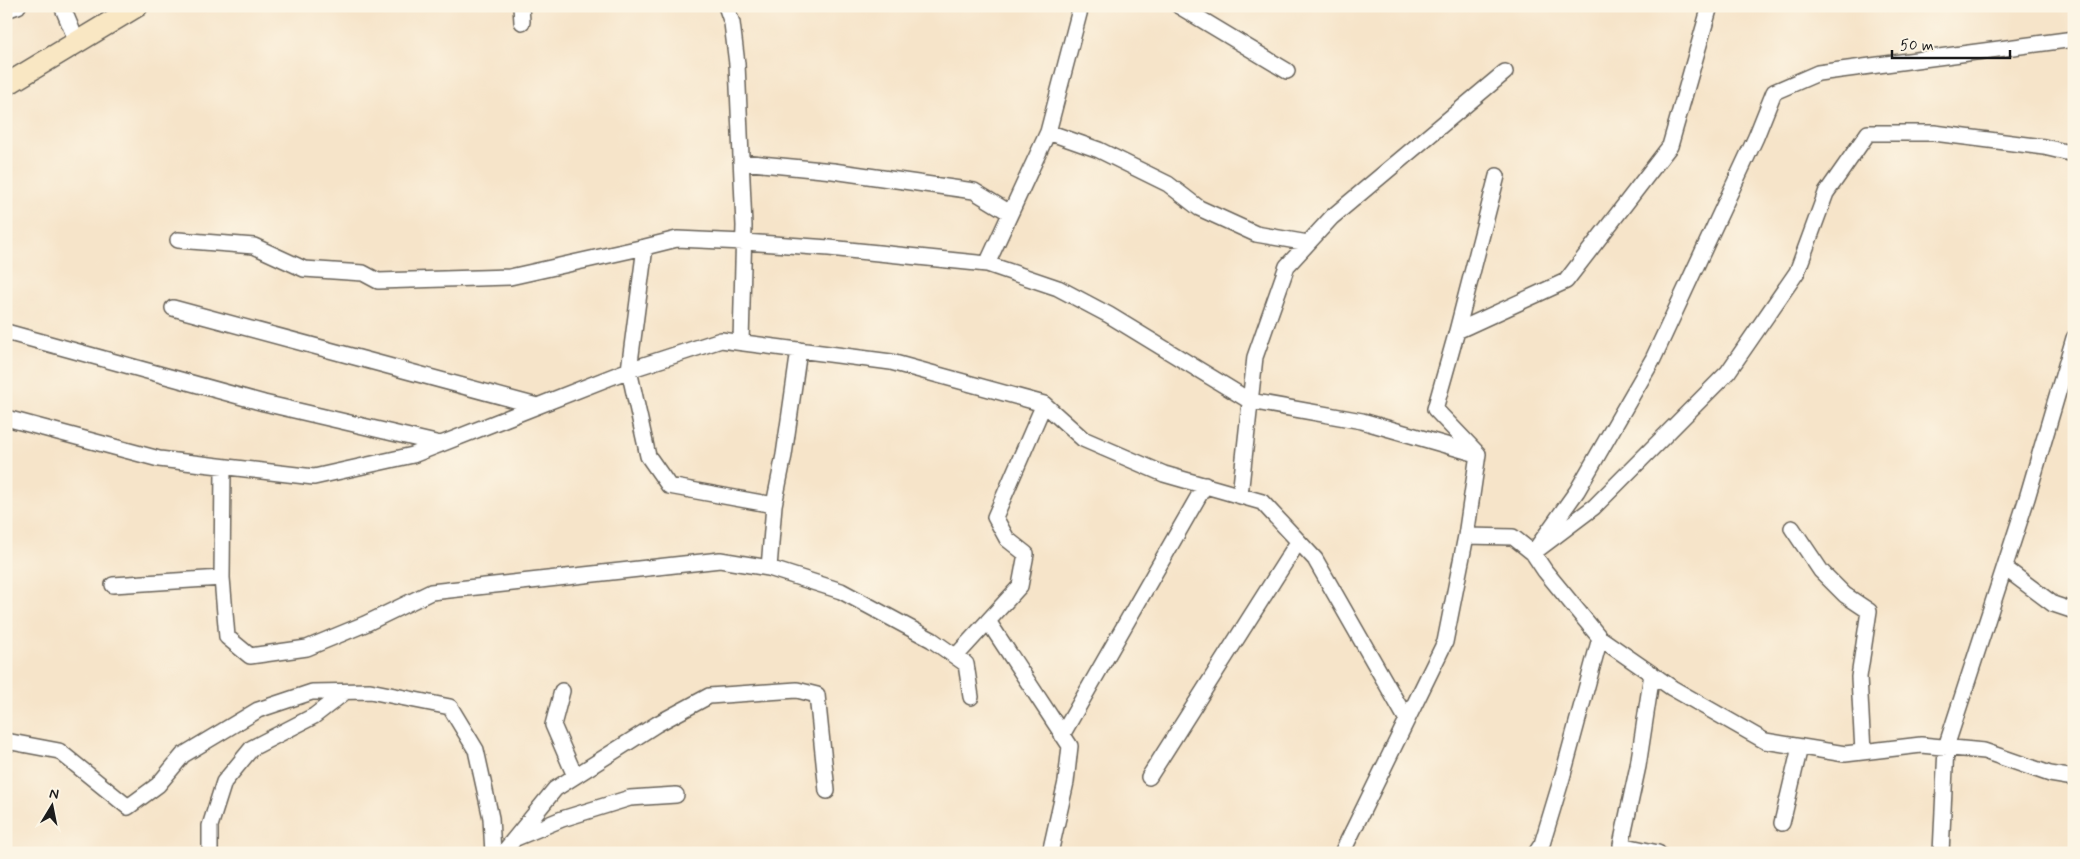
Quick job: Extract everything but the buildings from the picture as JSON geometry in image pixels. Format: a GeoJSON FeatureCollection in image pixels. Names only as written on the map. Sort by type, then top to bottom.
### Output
{"type":"FeatureCollection","features":[{"type":"Feature","properties":{"kind":"street"},"geometry":{"type":"LineString","coordinates":[[6,10],[18,6]]}},
{"type":"Feature","properties":{"kind":"street"},"geometry":{"type":"LineString","coordinates":[[62,6],[77,42]]}},
{"type":"Feature","properties":{"kind":"street"},"geometry":{"type":"LineString","coordinates":[[6,85],[136,6]]}},
{"type":"Feature","properties":{"kind":"street"},"geometry":{"type":"LineString","coordinates":[[521,6],[522,22]]}},
{"type":"Feature","properties":{"kind":"street"},"geometry":{"type":"LineString","coordinates":[[726,6],[732,23],[737,64],[742,162],[744,242],[740,342]]}},
{"type":"Feature","properties":{"kind":"street"},"geometry":{"type":"LineString","coordinates":[[987,264],[1048,132],[1081,6]]}},
{"type":"Feature","properties":{"kind":"street"},"geometry":{"type":"LineString","coordinates":[[1179,6],[1287,71]]}},
{"type":"Feature","properties":{"kind":"street"},"geometry":{"type":"LineString","coordinates":[[1457,331],[1566,281],[1670,146],[1710,6]]}},
{"type":"Feature","properties":{"kind":"street"},"geometry":{"type":"LineString","coordinates":[[1533,553],[1577,491],[1653,359],[1756,136],[1774,92],[1818,74],[2074,39]]}},
{"type":"Feature","properties":{"kind":"street"},"geometry":{"type":"LineString","coordinates":[[1240,495],[1255,357],[1287,266],[1332,217],[1505,72]]}},
{"type":"Feature","properties":{"kind":"street"},"geometry":{"type":"LineString","coordinates":[[1048,132],[1099,150],[1168,184],[1199,208],[1256,234],[1308,244]]}},
{"type":"Feature","properties":{"kind":"street"},"geometry":{"type":"LineString","coordinates":[[1533,553],[1594,507],[1728,372],[1797,272],[1826,193],[1868,133],[1934,133],[2044,147],[2074,154]]}},
{"type":"Feature","properties":{"kind":"street"},"geometry":{"type":"LineString","coordinates":[[742,162],[832,171],[974,190],[1010,213]]}},
{"type":"Feature","properties":{"kind":"street"},"geometry":{"type":"LineString","coordinates":[[1478,454],[1435,409],[1497,176]]}},
{"type":"Feature","properties":{"kind":"street"},"geometry":{"type":"LineString","coordinates":[[178,240],[254,246],[304,269],[362,273],[378,280],[510,277],[677,239],[829,248],[987,264],[1058,288],[1109,315],[1250,402],[1362,421],[1478,454]]}},
{"type":"Feature","properties":{"kind":"street"},"geometry":{"type":"LineString","coordinates":[[645,247],[629,370],[648,456],[669,486],[774,504]]}},
{"type":"Feature","properties":{"kind":"street"},"geometry":{"type":"LineString","coordinates":[[173,308],[537,406]]}},
{"type":"Feature","properties":{"kind":"street"},"geometry":{"type":"LineString","coordinates":[[6,332],[264,403],[440,444]]}},
{"type":"Feature","properties":{"kind":"street"},"geometry":{"type":"LineString","coordinates":[[1941,853],[1946,747],[2028,498],[2074,338]]}},
{"type":"Feature","properties":{"kind":"street"},"geometry":{"type":"LineString","coordinates":[[6,418],[159,459],[314,477],[413,455],[629,370],[721,340],[891,362],[1044,404],[1083,439],[1164,474],[1262,502],[1314,559],[1407,720]]}},
{"type":"Feature","properties":{"kind":"street"},"geometry":{"type":"LineString","coordinates":[[769,568],[774,504],[784,456],[799,350]]}},
{"type":"Feature","properties":{"kind":"street"},"geometry":{"type":"LineString","coordinates":[[956,656],[1020,586],[1026,554],[1007,539],[995,517],[1044,404]]}},
{"type":"Feature","properties":{"kind":"street"},"geometry":{"type":"LineString","coordinates":[[1342,853],[1445,642],[1466,536],[1478,454]]}},
{"type":"Feature","properties":{"kind":"street"},"geometry":{"type":"LineString","coordinates":[[223,466],[222,578],[227,637],[250,656],[307,648],[365,624],[431,592],[720,560],[769,568],[841,591],[932,640],[966,664],[971,696]]}},
{"type":"Feature","properties":{"kind":"street"},"geometry":{"type":"LineString","coordinates":[[1062,735],[1205,485]]}},
{"type":"Feature","properties":{"kind":"street"},"geometry":{"type":"LineString","coordinates":[[1792,528],[1821,571],[1845,595],[1869,611],[1859,677],[1863,752]]}},
{"type":"Feature","properties":{"kind":"street"},"geometry":{"type":"LineString","coordinates":[[1466,536],[1513,537],[1533,553],[1544,570],[1600,638],[1672,688],[1765,742],[1845,754],[1921,745],[1984,751],[2050,774],[2074,778]]}},
{"type":"Feature","properties":{"kind":"street"},"geometry":{"type":"LineString","coordinates":[[1149,778],[1298,542]]}},
{"type":"Feature","properties":{"kind":"street"},"geometry":{"type":"LineString","coordinates":[[2005,568],[2053,604],[2074,611]]}},
{"type":"Feature","properties":{"kind":"street"},"geometry":{"type":"LineString","coordinates":[[113,585],[222,578]]}},
{"type":"Feature","properties":{"kind":"street"},"geometry":{"type":"LineString","coordinates":[[988,621],[1070,746],[1066,782],[1050,853]]}},
{"type":"Feature","properties":{"kind":"street"},"geometry":{"type":"LineString","coordinates":[[1536,853],[1542,844],[1562,778],[1600,638]]}},
{"type":"Feature","properties":{"kind":"street"},"geometry":{"type":"LineString","coordinates":[[1652,674],[1638,766],[1621,845],[1658,853]]}},
{"type":"Feature","properties":{"kind":"street"},"geometry":{"type":"LineString","coordinates":[[503,853],[555,789],[657,724],[709,696],[797,690],[817,695],[827,791]]}},
{"type":"Feature","properties":{"kind":"street"},"geometry":{"type":"LineString","coordinates":[[6,741],[59,751],[128,807],[158,786],[183,755],[258,710],[312,692],[370,691],[450,707],[476,750],[491,818],[494,853]]}},
{"type":"Feature","properties":{"kind":"street"},"geometry":{"type":"LineString","coordinates":[[562,691],[552,725],[575,776]]}},
{"type":"Feature","properties":{"kind":"street"},"geometry":{"type":"LineString","coordinates":[[210,853],[210,826],[224,782],[252,748],[314,716],[345,692]]}},
{"type":"Feature","properties":{"kind":"street"},"geometry":{"type":"LineString","coordinates":[[1782,823],[1800,747]]}},
{"type":"Feature","properties":{"kind":"street"},"geometry":{"type":"LineString","coordinates":[[514,839],[562,820],[630,798],[676,795]]}}]}
